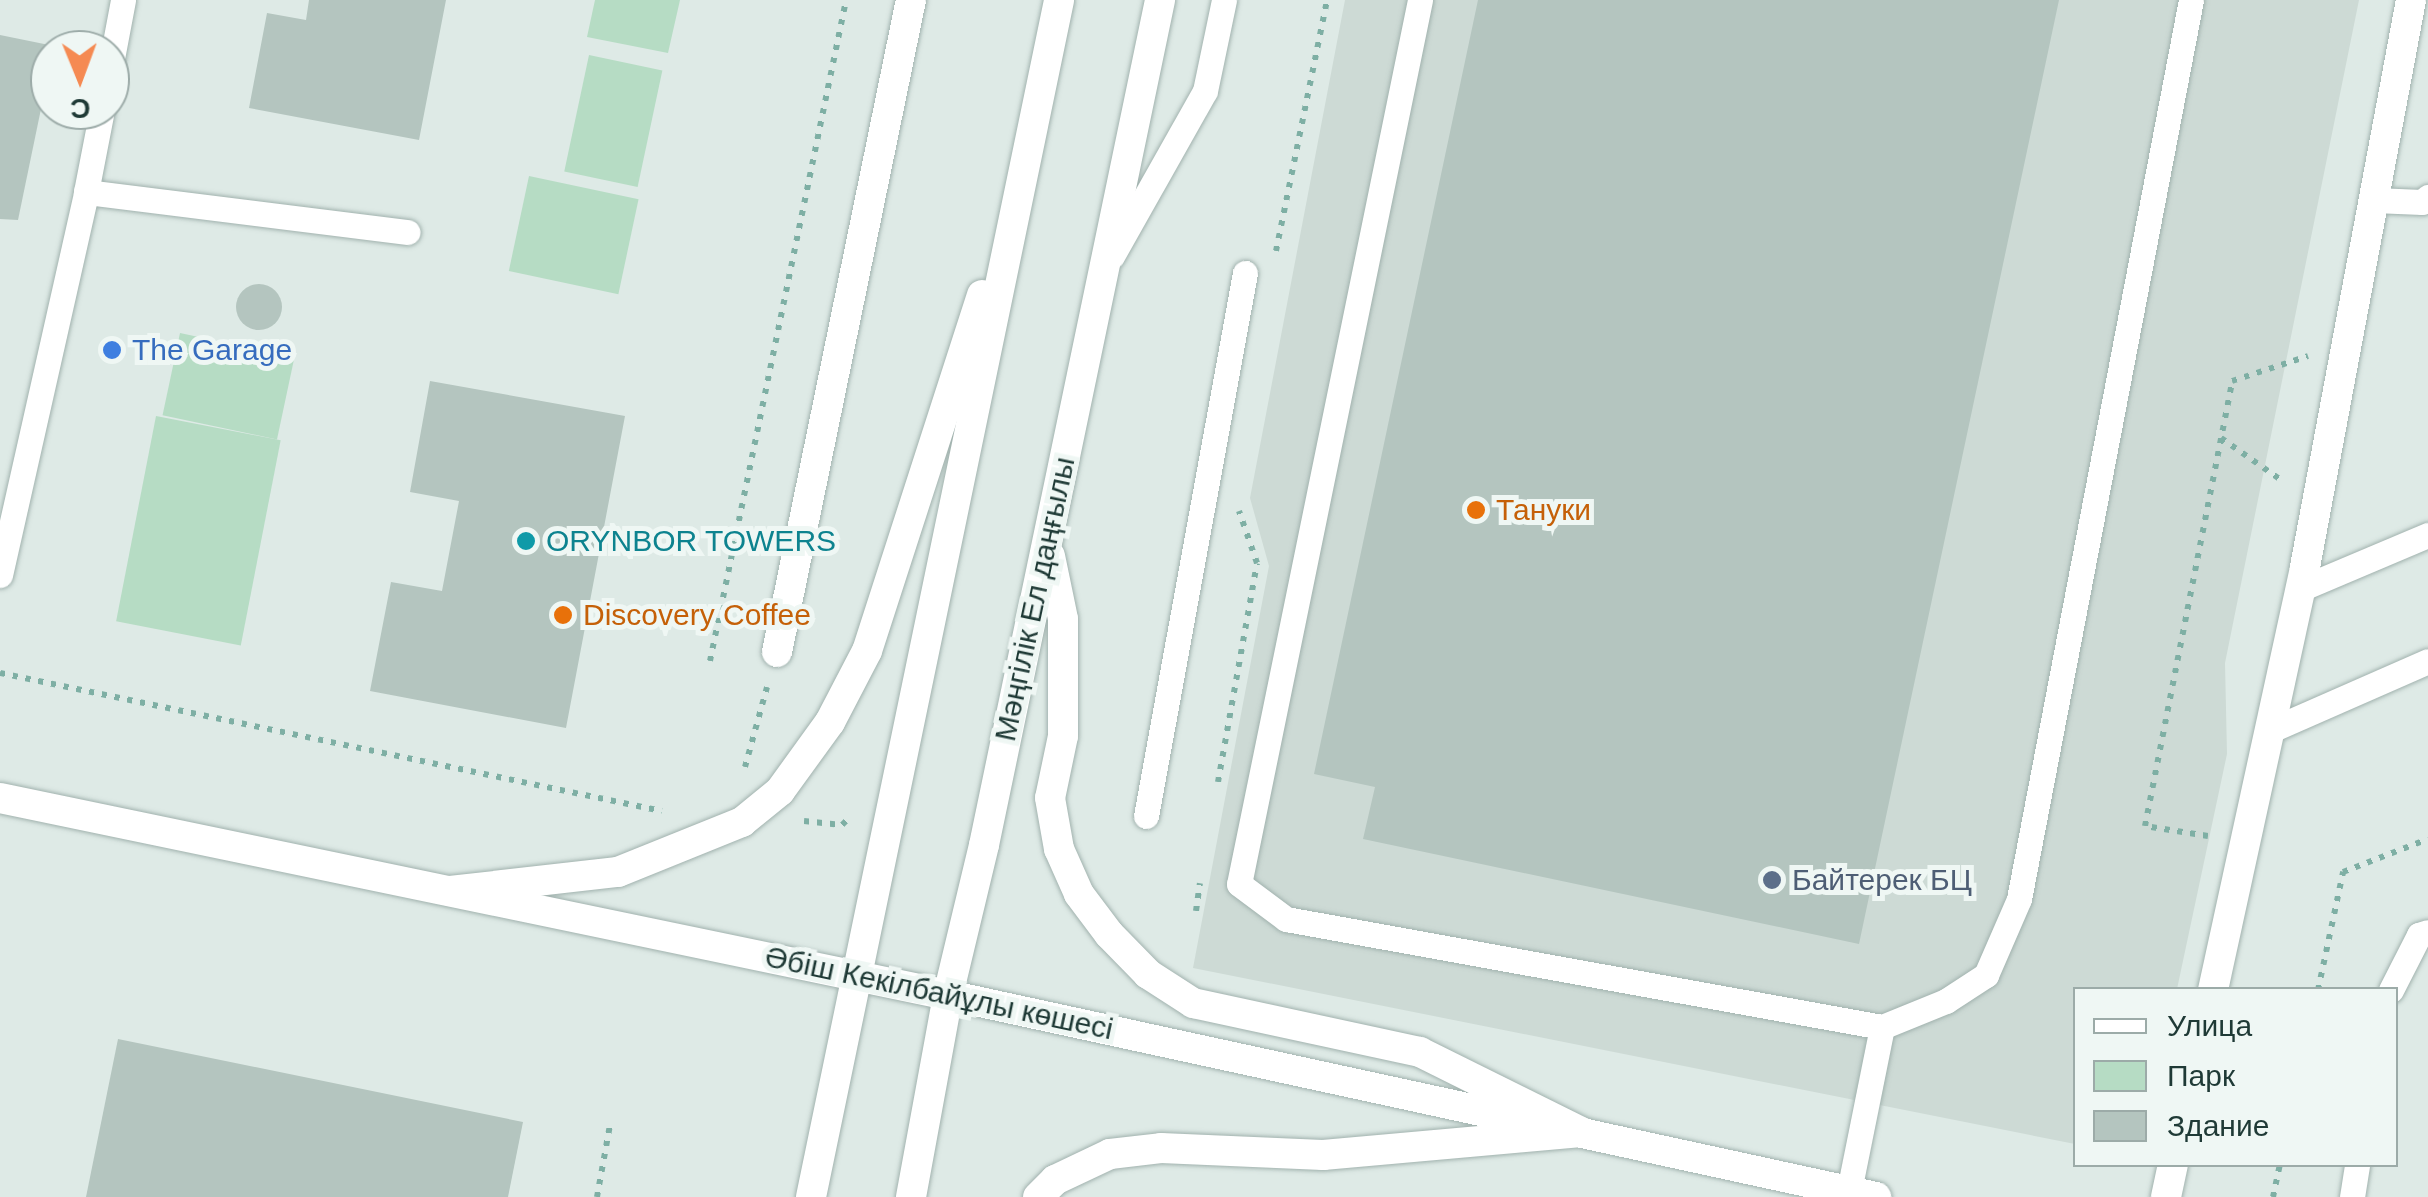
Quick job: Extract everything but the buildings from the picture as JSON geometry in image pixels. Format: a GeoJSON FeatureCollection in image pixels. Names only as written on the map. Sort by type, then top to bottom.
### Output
{"type":"FeatureCollection","features":[{"type":"Feature","properties":{"kind":"main road"},"geometry":{"type":"LineString","coordinates":[[776,652],[911,0]]}},
{"type":"Feature","properties":{"kind":"main road"},"geometry":{"type":"LineString","coordinates":[[810,1197],[1059,0]]}},
{"type":"Feature","properties":{"kind":"main road","name":"Мәңгілік Ел даңғылы"},"geometry":{"type":"LineString","coordinates":[[911,1197],[948,994],[1160,0]]}},
{"type":"Feature","properties":{"kind":"main road"},"geometry":{"type":"LineString","coordinates":[[2214,987],[2300,589],[2411,0]]}},
{"type":"Feature","properties":{"kind":"main road"},"geometry":{"type":"LineString","coordinates":[[450,891],[618,872],[742,822],[780,790],[830,722],[867,651],[962,349],[1020,188]]}},
{"type":"Feature","properties":{"kind":"main road"},"geometry":{"type":"LineString","coordinates":[[1047,541],[1063,620],[1063,736],[1050,798],[1059,850],[1080,894],[1109,934],[1148,974],[1193,1003],[1420,1052],[1581,1132]]}},
{"type":"Feature","properties":{"kind":"main road","name":"Әбіш Кекілбайұлы көшесі"},"geometry":{"type":"LineString","coordinates":[[0,798],[948,994],[1862,1194]]}},
{"type":"Feature","properties":{"kind":"main road"},"geometry":{"type":"LineString","coordinates":[[1038,1197],[1056,1180],[1110,1154],[1161,1148],[1323,1155],[1581,1132]]}},
{"type":"Feature","properties":{"kind":"main road"},"geometry":{"type":"LineString","coordinates":[[2166,1197],[2172,1167]]}},
{"type":"Feature","properties":{"kind":"lane"},"geometry":{"type":"LineString","coordinates":[[118,30],[124,0]]}},
{"type":"Feature","properties":{"kind":"lane"},"geometry":{"type":"LineString","coordinates":[[1104,268],[1205,91],[1224,0]]}},
{"type":"Feature","properties":{"kind":"lane"},"geometry":{"type":"LineString","coordinates":[[1420,0],[1238,884],[1286,920],[1882,1027],[1946,1001],[1986,975],[2018,900],[2192,0]]}},
{"type":"Feature","properties":{"kind":"lane"},"geometry":{"type":"LineString","coordinates":[[0,575],[98,130]]}},
{"type":"Feature","properties":{"kind":"lane"},"geometry":{"type":"LineString","coordinates":[[86,192],[408,232]]}},
{"type":"Feature","properties":{"kind":"lane"},"geometry":{"type":"LineString","coordinates":[[2374,200],[2422,202],[2428,197]]}},
{"type":"Feature","properties":{"kind":"lane"},"geometry":{"type":"LineString","coordinates":[[1146,816],[1245,272]]}},
{"type":"Feature","properties":{"kind":"lane"},"geometry":{"type":"LineString","coordinates":[[2300,589],[2428,535]]}},
{"type":"Feature","properties":{"kind":"lane"},"geometry":{"type":"LineString","coordinates":[[2271,730],[2428,662]]}},
{"type":"Feature","properties":{"kind":"lane"},"geometry":{"type":"LineString","coordinates":[[2392,987],[2420,936],[2428,932]]}},
{"type":"Feature","properties":{"kind":"lane"},"geometry":{"type":"LineString","coordinates":[[1862,1194],[1882,1027]]}},
{"type":"Feature","properties":{"kind":"lane"},"geometry":{"type":"LineString","coordinates":[[2352,1197],[2357,1167]]}},
{"type":"Feature","properties":{"kind":"path"},"geometry":{"type":"LineString","coordinates":[[710,661],[846,0]]}},
{"type":"Feature","properties":{"kind":"path"},"geometry":{"type":"LineString","coordinates":[[1275,254],[1328,0]]}},
{"type":"Feature","properties":{"kind":"path"},"geometry":{"type":"LineString","coordinates":[[2246,842],[2145,826],[2232,381],[2301,356],[2344,359]]}},
{"type":"Feature","properties":{"kind":"path"},"geometry":{"type":"LineString","coordinates":[[2222,438],[2276,479],[2320,484]]}},
{"type":"Feature","properties":{"kind":"path"},"geometry":{"type":"LineString","coordinates":[[1216,795],[1256,563],[1236,504]]}},
{"type":"Feature","properties":{"kind":"path"},"geometry":{"type":"LineString","coordinates":[[743,772],[776,652]]}},
{"type":"Feature","properties":{"kind":"path"},"geometry":{"type":"LineString","coordinates":[[0,673],[672,813]]}},
{"type":"Feature","properties":{"kind":"path"},"geometry":{"type":"LineString","coordinates":[[790,819],[842,824],[850,817]]}},
{"type":"Feature","properties":{"kind":"path"},"geometry":{"type":"LineString","coordinates":[[2319,987],[2343,872],[2428,839]]}},
{"type":"Feature","properties":{"kind":"path"},"geometry":{"type":"LineString","coordinates":[[1196,912],[1202,873]]}},
{"type":"Feature","properties":{"kind":"path"},"geometry":{"type":"LineString","coordinates":[[597,1197],[610,1125]]}},
{"type":"Feature","properties":{"kind":"path"},"geometry":{"type":"LineString","coordinates":[[2273,1197],[2279,1167]]}},
{"type":"Feature","properties":{"kind":"shaded area"},"geometry":{"type":"Polygon","coordinates":[[[1345,0],[2359,0],[2225,663],[2227,754],[2177,987],[2073,987],[2073,1144],[1193,968],[1269,566],[1250,498],[1345,0]]]}},
{"type":"Feature","properties":{"kind":"green space"},"geometry":{"type":"Polygon","coordinates":[[[595,0],[680,0],[668,53],[587,37],[595,0]]]}},
{"type":"Feature","properties":{"kind":"green space"},"geometry":{"type":"Polygon","coordinates":[[[589,55],[662,71],[638,187],[564,171],[589,55]]]}},
{"type":"Feature","properties":{"kind":"green space"},"geometry":{"type":"Polygon","coordinates":[[[529,176],[639,199],[618,294],[509,271],[529,176]]]}},
{"type":"Feature","properties":{"kind":"green space"},"geometry":{"type":"Polygon","coordinates":[[[180,333],[294,357],[277,439],[163,415],[180,333]]]}},
{"type":"Feature","properties":{"kind":"green space"},"geometry":{"type":"Polygon","coordinates":[[[156,416],[281,440],[241,645],[116,621],[156,416]]]}},
{"type":"Feature","properties":{"kind":"place","name":"The Garage"},"geometry":{"type":"Point","coordinates":[112,350]}},
{"type":"Feature","properties":{"kind":"place","name":"Тануки"},"geometry":{"type":"Point","coordinates":[1476,510]}},
{"type":"Feature","properties":{"kind":"place","name":"ORYNBOR TOWERS"},"geometry":{"type":"Point","coordinates":[526,541]}},
{"type":"Feature","properties":{"kind":"place","name":"Discovery Coffee"},"geometry":{"type":"Point","coordinates":[563,615]}},
{"type":"Feature","properties":{"kind":"place","name":"Байтерек БЦ"},"geometry":{"type":"Point","coordinates":[1772,880]}}]}
